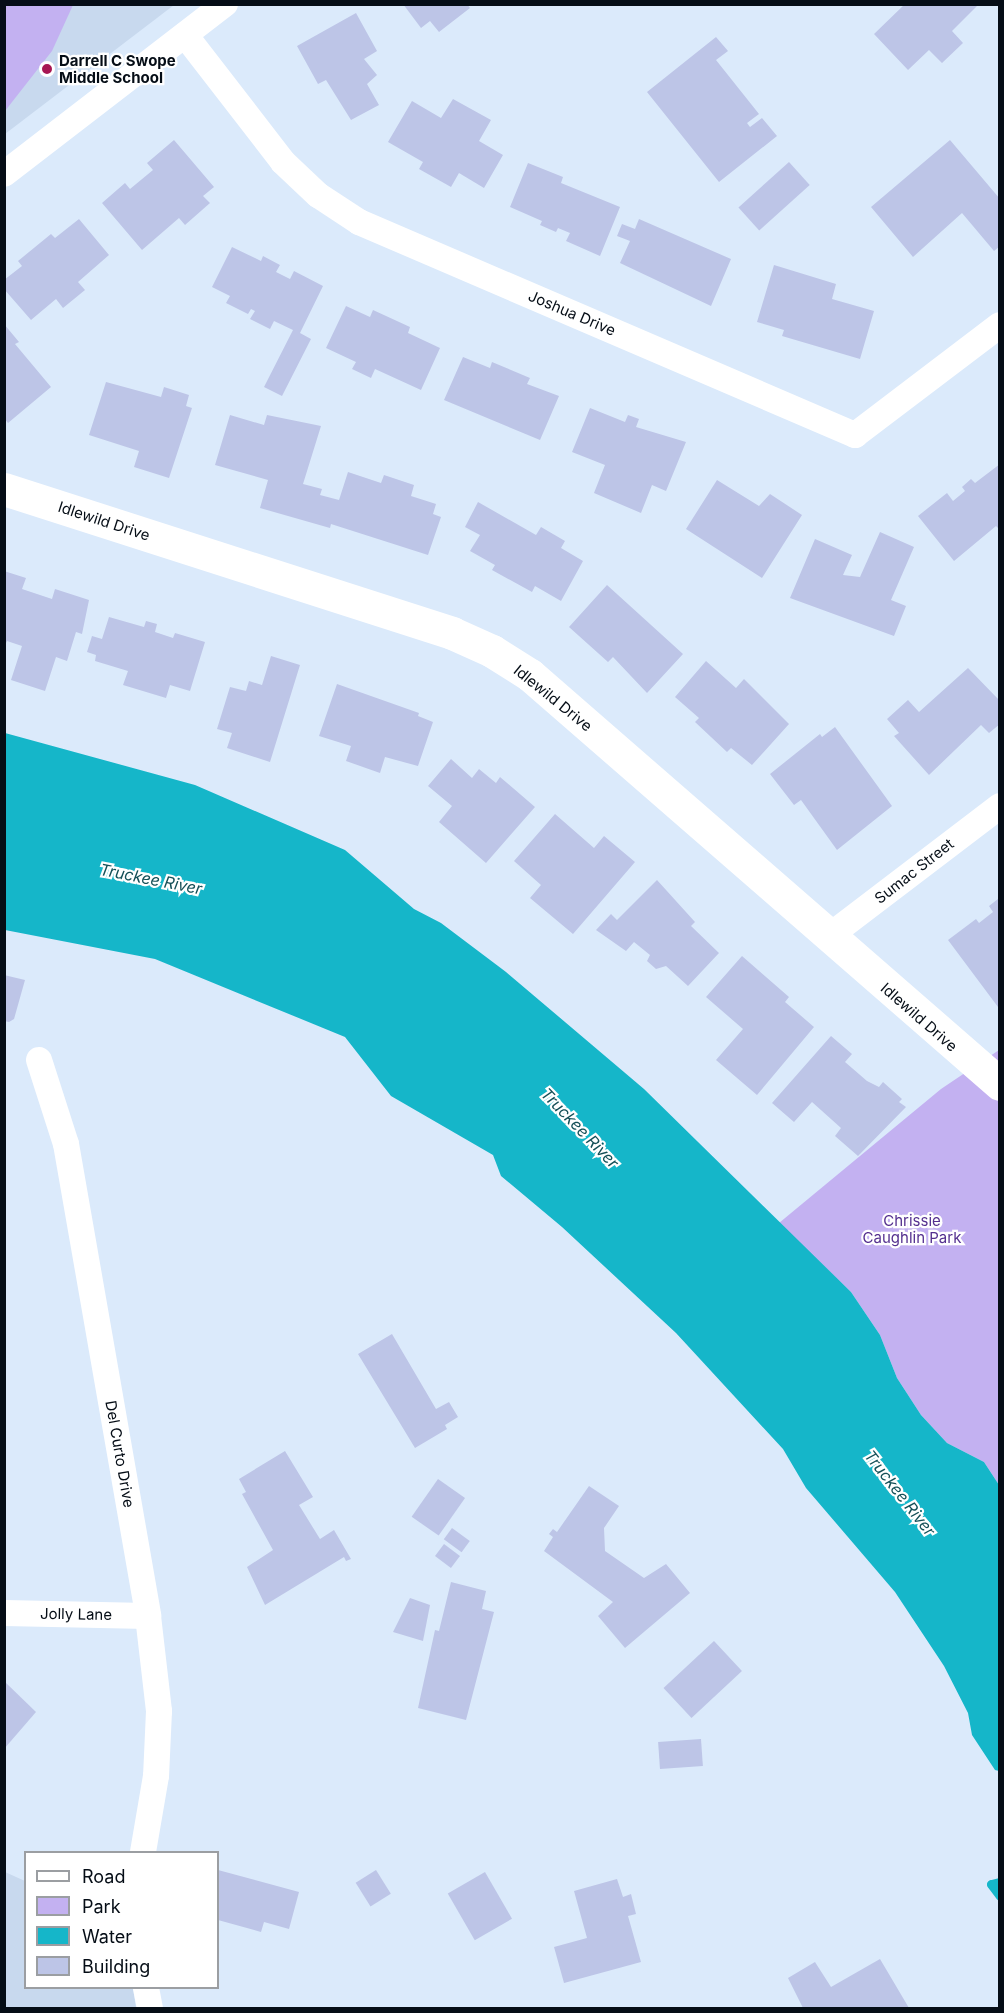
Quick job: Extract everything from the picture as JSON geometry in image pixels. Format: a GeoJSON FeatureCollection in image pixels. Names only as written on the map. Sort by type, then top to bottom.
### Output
{"type":"FeatureCollection","features":[{"type":"Feature","properties":{"kind":"street"},"geometry":{"type":"LineString","coordinates":[[4,174],[225,4]]}},
{"type":"Feature","properties":{"kind":"street","name":"Joshua Drive"},"geometry":{"type":"LineString","coordinates":[[185,35],[283,162],[318,195],[359,222],[855,435],[999,325]]}},
{"type":"Feature","properties":{"kind":"street","name":"Idlewild Drive"},"geometry":{"type":"LineString","coordinates":[[4,489],[452,633],[492,651],[530,675],[999,1084]]}},
{"type":"Feature","properties":{"kind":"street","name":"Sumac Street"},"geometry":{"type":"LineString","coordinates":[[828,937],[999,806]]}},
{"type":"Feature","properties":{"kind":"street","name":"Del Curto Drive"},"geometry":{"type":"LineString","coordinates":[[39,1060],[66,1144],[148,1616],[159,1711],[156,1776],[143,1851]]}},
{"type":"Feature","properties":{"kind":"street","name":"Jolly Lane"},"geometry":{"type":"LineString","coordinates":[[4,1612],[148,1616]]}},
{"type":"Feature","properties":{"kind":"street"},"geometry":{"type":"LineString","coordinates":[[146,1989],[150,2008]]}},
{"type":"Feature","properties":{"kind":"shaded area","name":"Darrell C Swope Middle School"},"geometry":{"type":"Polygon","coordinates":[[[5,5],[174,5],[5,134],[5,5]]]}},
{"type":"Feature","properties":{"kind":"shaded area"},"geometry":{"type":"Polygon","coordinates":[[[5,1872],[24,1881],[24,1989],[133,1989],[136,2008],[5,2008],[5,1872]]]}},
{"type":"Feature","properties":{"kind":"green space"},"geometry":{"type":"Polygon","coordinates":[[[5,4],[73,5],[52,51],[5,111],[5,4]]]}},
{"type":"Feature","properties":{"kind":"green space","name":"Chrissie Caughlin Park"},"geometry":{"type":"Polygon","coordinates":[[[999,1050],[999,1485],[984,1462],[947,1443],[921,1415],[897,1378],[880,1335],[851,1292],[779,1223],[941,1089],[999,1050]]]}},
{"type":"Feature","properties":{"kind":"water","name":"Truckee River"},"geometry":{"type":"Polygon","coordinates":[[[5,733],[195,785],[345,850],[414,909],[441,923],[506,972],[644,1089],[851,1292],[880,1335],[897,1378],[921,1415],[947,1443],[984,1462],[999,1485],[999,1771],[995,1770],[972,1735],[968,1713],[944,1666],[895,1592],[806,1488],[783,1449],[676,1333],[562,1227],[501,1176],[493,1155],[391,1096],[345,1037],[155,959],[5,930],[5,733]]]}},
{"type":"Feature","properties":{"kind":"building"},"geometry":{"type":"Polygon","coordinates":[[[403,4],[467,4],[470,8],[439,32],[430,21],[421,28],[403,4]]]}},
{"type":"Feature","properties":{"kind":"building"},"geometry":{"type":"Polygon","coordinates":[[[905,4],[979,4],[952,31],[963,43],[942,63],[929,50],[908,70],[874,34],[905,4]]]}},
{"type":"Feature","properties":{"kind":"building"},"geometry":{"type":"Polygon","coordinates":[[[356,13],[377,51],[364,59],[377,75],[367,84],[379,105],[351,120],[326,80],[318,84],[297,46],[356,13]]]}},
{"type":"Feature","properties":{"kind":"building"},"geometry":{"type":"Polygon","coordinates":[[[716,37],[728,51],[716,60],[759,114],[747,123],[750,127],[762,118],[777,136],[719,182],[647,92],[716,37]]]}},
{"type":"Feature","properties":{"kind":"building"},"geometry":{"type":"Polygon","coordinates":[[[453,99],[491,120],[479,141],[503,155],[484,188],[459,173],[451,187],[419,169],[423,162],[388,142],[412,101],[441,118],[453,99]]]}},
{"type":"Feature","properties":{"kind":"building"},"geometry":{"type":"Polygon","coordinates":[[[174,140],[214,187],[203,196],[210,203],[185,225],[179,218],[142,250],[102,203],[125,183],[130,189],[153,170],[147,163],[174,140]]]}},
{"type":"Feature","properties":{"kind":"building"},"geometry":{"type":"Polygon","coordinates":[[[950,140],[1000,199],[1000,246],[994,251],[962,213],[913,257],[871,207],[950,140]]]}},
{"type":"Feature","properties":{"kind":"building"},"geometry":{"type":"Polygon","coordinates":[[[789,162],[810,185],[759,231],[738,208],[789,162]]]}},
{"type":"Feature","properties":{"kind":"building"},"geometry":{"type":"Polygon","coordinates":[[[528,163],[563,177],[561,183],[620,207],[600,256],[566,241],[570,233],[558,228],[556,232],[540,225],[542,221],[510,207],[528,163]]]}},
{"type":"Feature","properties":{"kind":"building"},"geometry":{"type":"Polygon","coordinates":[[[79,219],[109,255],[78,282],[85,290],[63,308],[56,299],[31,320],[4,289],[4,280],[22,266],[18,261],[51,234],[55,238],[79,219]]]}},
{"type":"Feature","properties":{"kind":"building"},"geometry":{"type":"Polygon","coordinates":[[[639,219],[731,259],[711,306],[620,263],[630,241],[617,236],[622,224],[635,229],[639,219]]]}},
{"type":"Feature","properties":{"kind":"building"},"geometry":{"type":"Polygon","coordinates":[[[232,247],[261,261],[263,256],[280,265],[276,272],[290,279],[294,271],[323,286],[300,333],[311,339],[282,396],[264,387],[293,330],[274,321],[270,329],[250,319],[255,311],[251,309],[248,314],[226,303],[230,296],[212,287],[232,247]]]}},
{"type":"Feature","properties":{"kind":"building"},"geometry":{"type":"Polygon","coordinates":[[[774,265],[836,284],[832,299],[874,311],[860,359],[782,336],[784,330],[757,322],[774,265]]]}},
{"type":"Feature","properties":{"kind":"building"},"geometry":{"type":"Polygon","coordinates":[[[346,306],[370,317],[373,310],[410,327],[408,333],[440,348],[421,390],[375,369],[371,378],[352,369],[356,362],[326,348],[346,306]]]}},
{"type":"Feature","properties":{"kind":"building"},"geometry":{"type":"Polygon","coordinates":[[[4,324],[19,342],[15,344],[51,387],[8,423],[4,418],[4,324]]]}},
{"type":"Feature","properties":{"kind":"building"},"geometry":{"type":"Polygon","coordinates":[[[463,357],[490,368],[492,362],[530,378],[527,384],[559,396],[540,440],[444,400],[463,357]]]}},
{"type":"Feature","properties":{"kind":"building"},"geometry":{"type":"Polygon","coordinates":[[[106,382],[161,397],[164,387],[189,395],[186,406],[192,408],[169,478],[134,467],[139,451],[89,435],[106,382]]]}},
{"type":"Feature","properties":{"kind":"building"},"geometry":{"type":"Polygon","coordinates":[[[590,408],[625,422],[628,415],[639,419],[636,427],[686,442],[666,491],[652,485],[641,513],[594,493],[605,465],[572,452],[590,408]]]}},
{"type":"Feature","properties":{"kind":"building"},"geometry":{"type":"Polygon","coordinates":[[[230,415],[264,425],[267,415],[321,426],[303,484],[322,489],[320,495],[339,500],[348,472],[381,483],[384,475],[414,485],[411,496],[436,504],[433,514],[441,517],[428,555],[331,524],[330,528],[260,508],[268,480],[215,465],[230,415]]]}},
{"type":"Feature","properties":{"kind":"building"},"geometry":{"type":"Polygon","coordinates":[[[1000,464],[1000,530],[996,526],[954,561],[918,516],[947,493],[953,501],[965,491],[962,487],[971,479],[975,483],[1000,464]]]}},
{"type":"Feature","properties":{"kind":"building"},"geometry":{"type":"Polygon","coordinates":[[[717,480],[759,506],[770,494],[802,515],[762,578],[686,529],[717,480]]]}},
{"type":"Feature","properties":{"kind":"building"},"geometry":{"type":"Polygon","coordinates":[[[478,502],[536,535],[541,527],[565,541],[561,548],[583,561],[561,601],[535,586],[532,592],[492,570],[495,565],[470,551],[480,535],[465,527],[478,502]]]}},
{"type":"Feature","properties":{"kind":"building"},"geometry":{"type":"Polygon","coordinates":[[[880,532],[914,547],[891,600],[906,606],[894,636],[790,598],[815,539],[852,555],[843,575],[860,577],[880,532]]]}},
{"type":"Feature","properties":{"kind":"building"},"geometry":{"type":"Polygon","coordinates":[[[4,571],[26,578],[22,589],[52,599],[55,589],[89,600],[82,634],[76,632],[67,661],[56,657],[45,691],[11,680],[22,646],[7,641],[4,647],[4,571]]]}},
{"type":"Feature","properties":{"kind":"building"},"geometry":{"type":"Polygon","coordinates":[[[607,585],[683,654],[647,693],[613,657],[608,662],[569,627],[607,585]]]}},
{"type":"Feature","properties":{"kind":"building"},"geometry":{"type":"Polygon","coordinates":[[[109,617],[144,627],[146,621],[157,624],[155,632],[173,638],[175,633],[205,642],[190,691],[170,685],[166,698],[123,685],[128,671],[95,661],[96,655],[87,652],[92,636],[102,639],[109,617]]]}},
{"type":"Feature","properties":{"kind":"building"},"geometry":{"type":"Polygon","coordinates":[[[271,656],[300,665],[270,762],[227,748],[232,733],[217,729],[230,687],[246,691],[249,681],[262,685],[271,656]]]}},
{"type":"Feature","properties":{"kind":"building"},"geometry":{"type":"Polygon","coordinates":[[[706,661],[736,688],[744,679],[789,724],[752,765],[731,748],[727,752],[695,722],[699,718],[675,697],[706,661]]]}},
{"type":"Feature","properties":{"kind":"building"},"geometry":{"type":"Polygon","coordinates":[[[968,668],[1000,701],[1000,724],[989,733],[981,725],[929,775],[894,736],[899,733],[887,719],[908,700],[919,712],[968,668]]]}},
{"type":"Feature","properties":{"kind":"building"},"geometry":{"type":"Polygon","coordinates":[[[337,684],[419,713],[418,716],[433,722],[418,766],[385,757],[380,773],[346,761],[351,746],[319,736],[337,684]]]}},
{"type":"Feature","properties":{"kind":"building"},"geometry":{"type":"Polygon","coordinates":[[[835,727],[892,806],[837,850],[801,800],[794,805],[770,774],[820,734],[822,737],[835,727]]]}},
{"type":"Feature","properties":{"kind":"building"},"geometry":{"type":"Polygon","coordinates":[[[451,759],[472,778],[479,769],[496,783],[500,777],[535,807],[486,863],[439,822],[452,806],[428,786],[451,759]]]}},
{"type":"Feature","properties":{"kind":"building"},"geometry":{"type":"Polygon","coordinates":[[[555,814],[594,848],[604,836],[635,862],[573,934],[530,898],[541,885],[514,861],[555,814]]]}},
{"type":"Feature","properties":{"kind":"building"},"geometry":{"type":"Polygon","coordinates":[[[657,880],[695,922],[691,926],[719,953],[688,986],[666,966],[656,969],[647,961],[650,955],[634,942],[626,951],[596,930],[611,914],[617,920],[657,880]]]}},
{"type":"Feature","properties":{"kind":"building"},"geometry":{"type":"Polygon","coordinates":[[[998,899],[1000,1006],[998,1007],[948,940],[976,919],[979,923],[993,912],[989,906],[998,899]]]}},
{"type":"Feature","properties":{"kind":"building"},"geometry":{"type":"Polygon","coordinates":[[[742,956],[789,997],[785,1002],[814,1027],[757,1095],[716,1060],[743,1029],[706,997],[742,956]]]}},
{"type":"Feature","properties":{"kind":"building"},"geometry":{"type":"Polygon","coordinates":[[[4,975],[25,980],[14,1019],[9,1022],[4,1021],[4,975]]]}},
{"type":"Feature","properties":{"kind":"building"},"geometry":{"type":"Polygon","coordinates":[[[831,1036],[852,1054],[845,1062],[867,1081],[879,1087],[883,1082],[902,1099],[899,1102],[906,1107],[858,1156],[835,1136],[841,1128],[812,1102],[794,1122],[772,1103],[831,1036]]]}},
{"type":"Feature","properties":{"kind":"building"},"geometry":{"type":"Polygon","coordinates":[[[392,1334],[436,1409],[449,1402],[458,1417],[445,1425],[447,1429],[415,1448],[358,1354],[392,1334]]]}},
{"type":"Feature","properties":{"kind":"building"},"geometry":{"type":"Polygon","coordinates":[[[285,1451],[313,1497],[299,1505],[320,1539],[334,1530],[351,1559],[346,1561],[344,1557],[265,1605],[247,1567],[273,1550],[242,1494],[246,1492],[239,1479],[285,1451]]]}},
{"type":"Feature","properties":{"kind":"building"},"geometry":{"type":"Polygon","coordinates":[[[438,1479],[465,1498],[439,1536],[412,1517],[438,1479]]]}},
{"type":"Feature","properties":{"kind":"building"},"geometry":{"type":"Polygon","coordinates":[[[589,1486],[619,1506],[604,1528],[605,1551],[644,1578],[666,1564],[690,1593],[625,1648],[598,1616],[613,1602],[544,1551],[553,1537],[549,1534],[553,1529],[557,1532],[589,1486]]]}},
{"type":"Feature","properties":{"kind":"building"},"geometry":{"type":"Polygon","coordinates":[[[452,1528],[470,1541],[462,1552],[444,1539],[452,1528]]]}},
{"type":"Feature","properties":{"kind":"building"},"geometry":{"type":"Polygon","coordinates":[[[444,1544],[460,1556],[451,1568],[435,1556],[444,1544]]]}},
{"type":"Feature","properties":{"kind":"building"},"geometry":{"type":"Polygon","coordinates":[[[451,1582],[486,1591],[482,1609],[494,1612],[466,1720],[418,1708],[435,1630],[439,1631],[451,1582]]]}},
{"type":"Feature","properties":{"kind":"building"},"geometry":{"type":"Polygon","coordinates":[[[410,1598],[430,1605],[423,1641],[393,1632],[410,1598]]]}},
{"type":"Feature","properties":{"kind":"building"},"geometry":{"type":"Polygon","coordinates":[[[714,1641],[742,1671],[691,1718],[664,1688],[714,1641]]]}},
{"type":"Feature","properties":{"kind":"building"},"geometry":{"type":"Polygon","coordinates":[[[4,1681],[36,1712],[4,1749],[4,1681]]]}},
{"type":"Feature","properties":{"kind":"building"},"geometry":{"type":"Polygon","coordinates":[[[701,1739],[703,1766],[660,1769],[658,1742],[701,1739]]]}},
{"type":"Feature","properties":{"kind":"building"},"geometry":{"type":"Polygon","coordinates":[[[219,1870],[299,1892],[289,1929],[264,1922],[261,1932],[219,1920],[219,1870]]]}},
{"type":"Feature","properties":{"kind":"building"},"geometry":{"type":"Polygon","coordinates":[[[376,1870],[391,1894],[370,1906],[356,1883],[376,1870]]]}},
{"type":"Feature","properties":{"kind":"building"},"geometry":{"type":"Polygon","coordinates":[[[485,1872],[512,1919],[475,1940],[448,1894],[485,1872]]]}},
{"type":"Feature","properties":{"kind":"building"},"geometry":{"type":"Polygon","coordinates":[[[617,1879],[623,1897],[631,1894],[636,1914],[628,1916],[641,1962],[564,1983],[554,1947],[587,1938],[574,1891],[617,1879]]]}},
{"type":"Feature","properties":{"kind":"building"},"geometry":{"type":"Polygon","coordinates":[[[880,1959],[909,2008],[803,2008],[788,1978],[815,1962],[831,1987],[880,1959]]]}},
{"type":"Feature","properties":{"kind":"waterway"},"geometry":{"type":"LineString","coordinates":[[1000,1882],[991,1884],[1000,1896]]}},
{"type":"Feature","properties":{"kind":"place","name":"Darrell C Swope Middle School"},"geometry":{"type":"Point","coordinates":[47,69]}}]}
